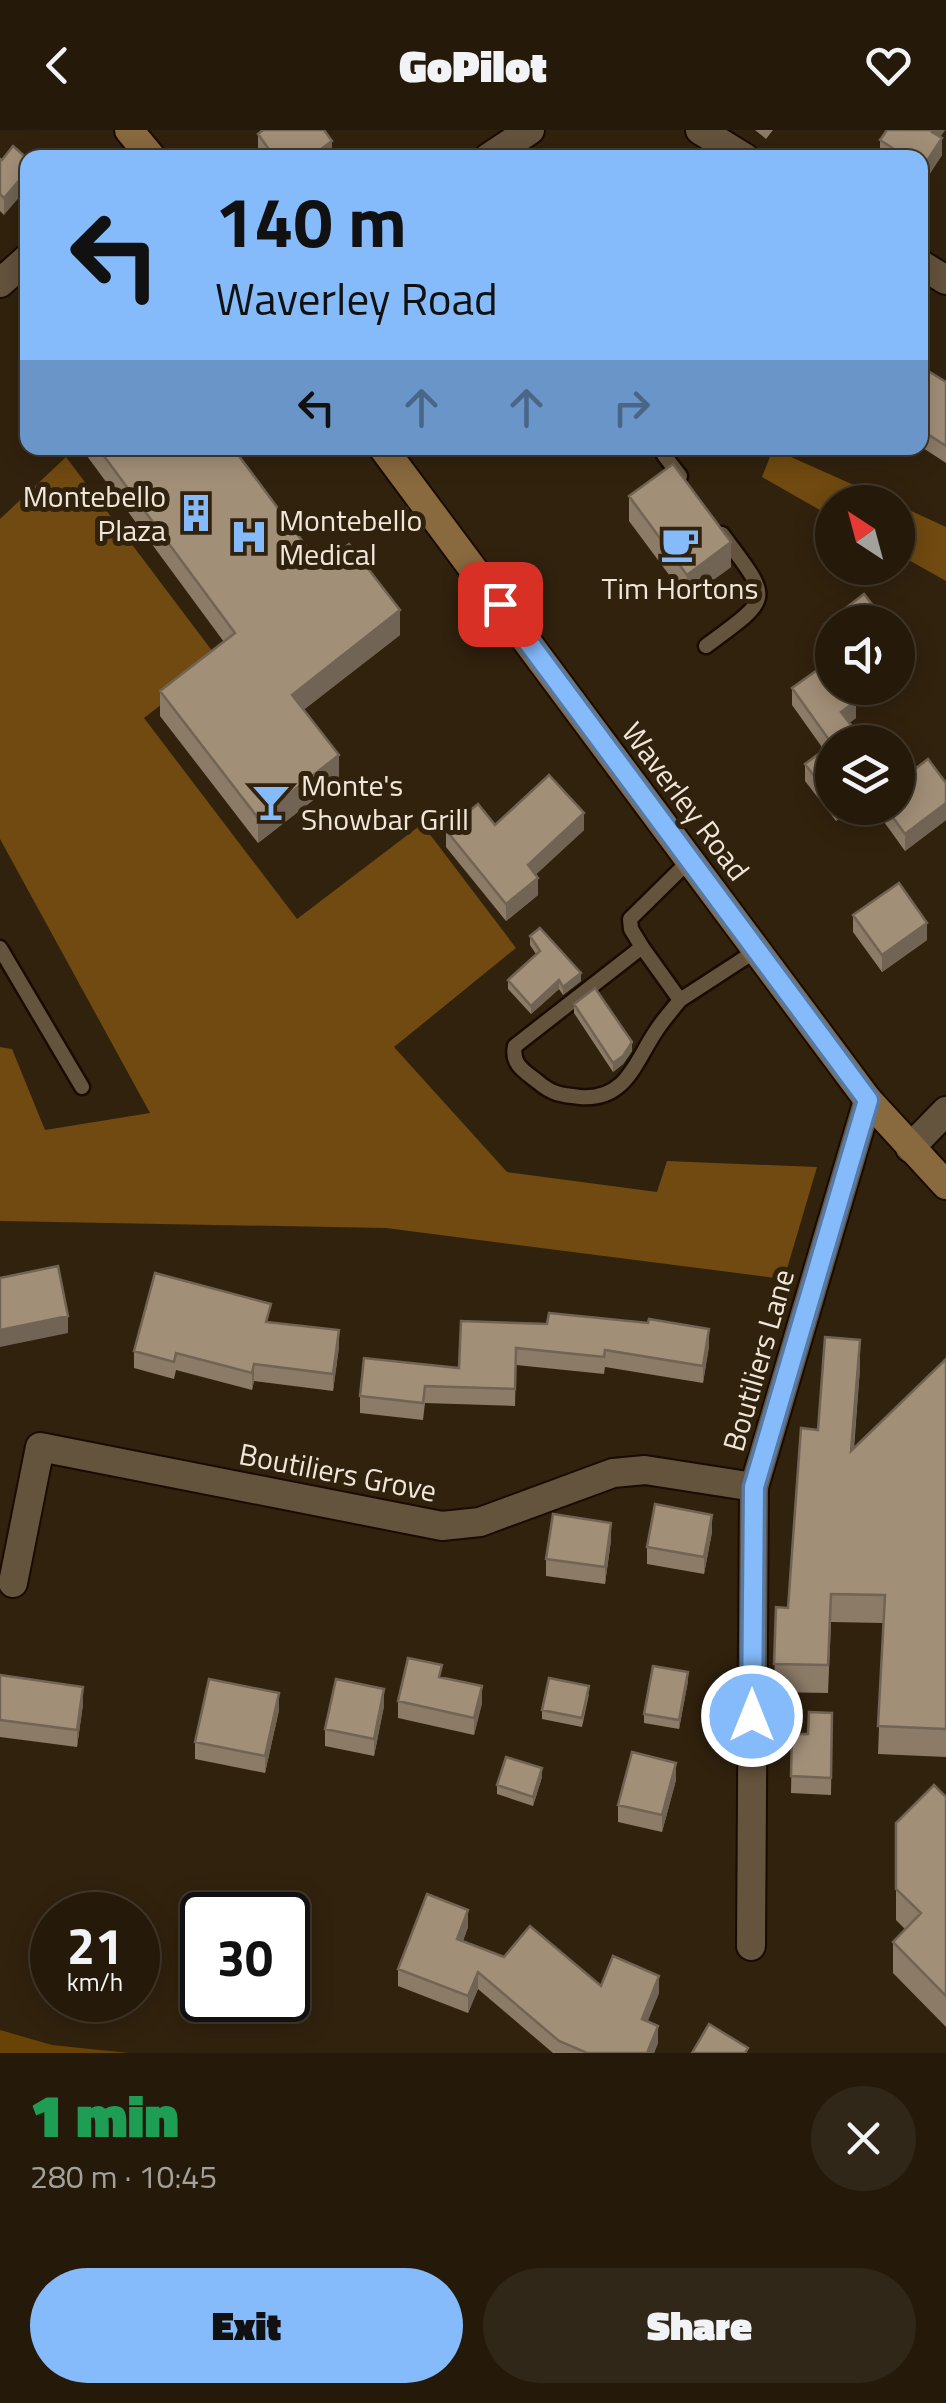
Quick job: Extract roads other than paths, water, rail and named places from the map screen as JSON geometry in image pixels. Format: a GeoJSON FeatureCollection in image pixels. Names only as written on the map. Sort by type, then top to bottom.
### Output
{"type":"FeatureCollection","features":[{"type":"Feature","properties":{"kind":"main road","name":"Waverley Road"},"geometry":{"type":"LineString","coordinates":[[388,455],[868,1100],[946,1185]]}},
{"type":"Feature","properties":{"kind":"street"},"geometry":{"type":"LineString","coordinates":[[500,150],[530,130]]}},
{"type":"Feature","properties":{"kind":"street"},"geometry":{"type":"LineString","coordinates":[[700,130],[732,150]]}},
{"type":"Feature","properties":{"kind":"street"},"geometry":{"type":"LineString","coordinates":[[0,284],[20,265]]}},
{"type":"Feature","properties":{"kind":"street","name":"Boutiliers Lane"},"geometry":{"type":"LineString","coordinates":[[751,1946],[754,1487],[868,1100]]}},
{"type":"Feature","properties":{"kind":"street"},"geometry":{"type":"LineString","coordinates":[[910,1148],[946,1111]]}},
{"type":"Feature","properties":{"kind":"street","name":"Boutiliers Grove"},"geometry":{"type":"LineString","coordinates":[[13,1583],[40,1448],[442,1526],[480,1522],[613,1473],[645,1470],[754,1487]]}},
{"type":"Feature","properties":{"kind":"lane"},"geometry":{"type":"LineString","coordinates":[[664,455],[687,486]]}},
{"type":"Feature","properties":{"kind":"lane"},"geometry":{"type":"LineString","coordinates":[[706,646],[750,614],[758,604],[760,592],[757,580],[710,518]]}},
{"type":"Feature","properties":{"kind":"lane"},"geometry":{"type":"LineString","coordinates":[[680,1000],[631,930],[630,919],[690,860]]}},
{"type":"Feature","properties":{"kind":"lane"},"geometry":{"type":"LineString","coordinates":[[642,947],[515,1046],[516,1065],[554,1095],[593,1098],[618,1088],[636,1070],[654,1033],[680,1000],[757,950]]}},
{"type":"Feature","properties":{"kind":"lane"},"geometry":{"type":"LineString","coordinates":[[0,948],[82,1087]]}},
{"type":"Feature","properties":{"kind":"place","name":"Montebello Plaza"},"geometry":{"type":"Point","coordinates":[196,513]}},
{"type":"Feature","properties":{"kind":"place","name":"Montebello Medical"},"geometry":{"type":"Point","coordinates":[249,537]}},
{"type":"Feature","properties":{"kind":"place","name":"Tim Hortons"},"geometry":{"type":"Point","coordinates":[680,544]}},
{"type":"Feature","properties":{"kind":"place","name":"Monte's Showbar Grill"},"geometry":{"type":"Point","coordinates":[271,802]}}]}
